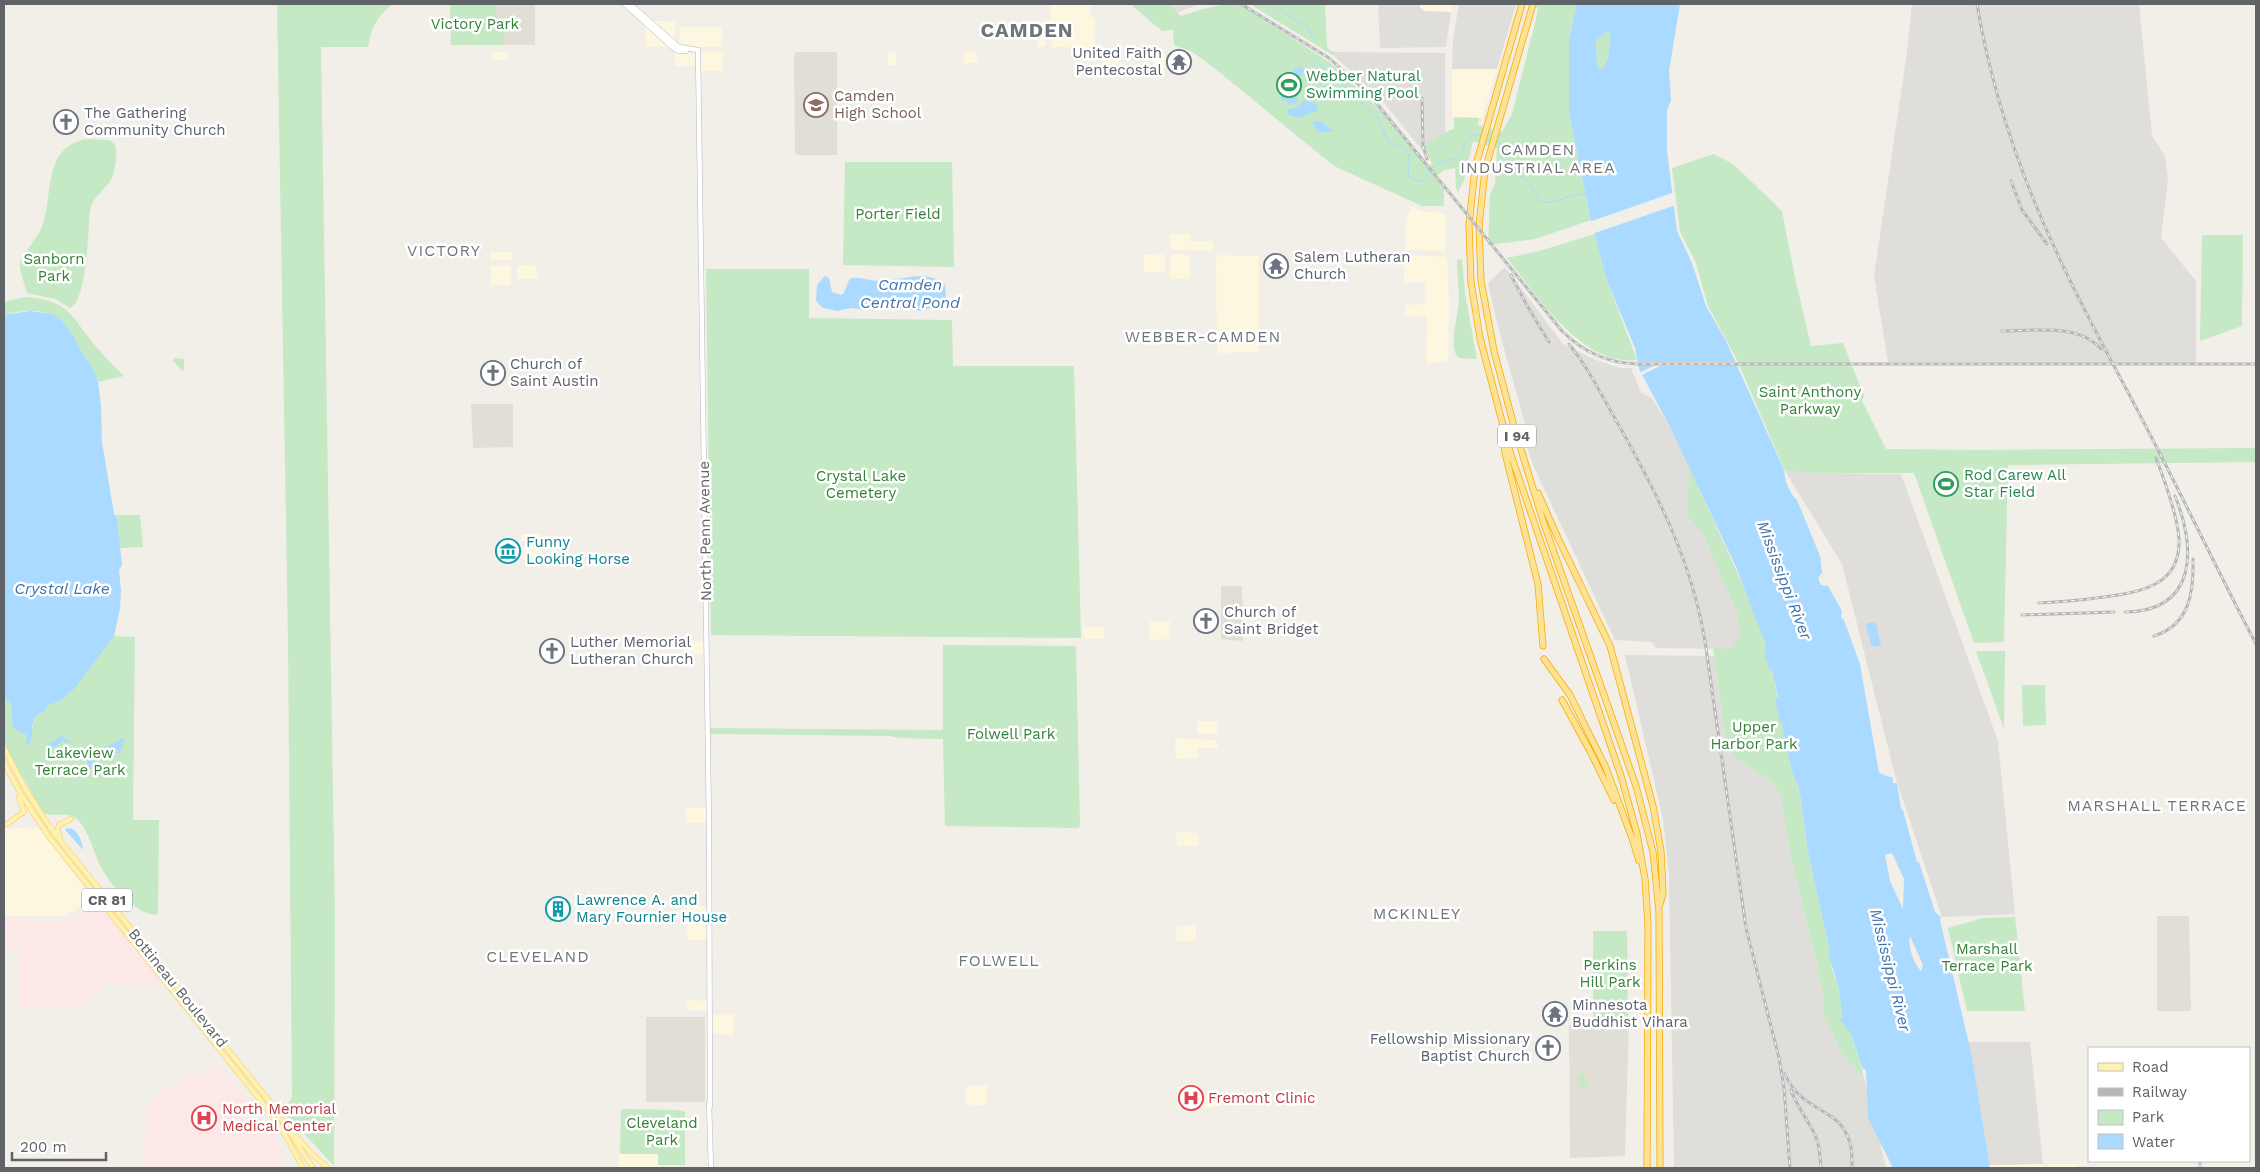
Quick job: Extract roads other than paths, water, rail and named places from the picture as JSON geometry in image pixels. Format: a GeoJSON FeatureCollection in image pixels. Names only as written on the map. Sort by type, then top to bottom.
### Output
{"type":"FeatureCollection","features":[{"type":"Feature","properties":{"kind":"highway","name":"I 94"},"geometry":{"type":"LineString","coordinates":[[1522,4],[1480,144],[1475,168],[1468,246],[1471,282],[1480,338],[1503,431],[1630,806],[1641,856],[1648,925],[1647,1168]]}},
{"type":"Feature","properties":{"kind":"highway","name":"I 94"},"geometry":{"type":"LineString","coordinates":[[1533,4],[1491,146],[1480,212],[1479,252],[1481,281],[1494,351],[1519,443],[1543,521],[1636,786],[1654,859],[1659,911],[1660,1168]]}},
{"type":"Feature","properties":{"kind":"highway"},"geometry":{"type":"LineString","coordinates":[[1503,431],[1505,453],[1539,590],[1543,646]]}},
{"type":"Feature","properties":{"kind":"highway"},"geometry":{"type":"LineString","coordinates":[[1519,443],[1547,515],[1610,646],[1644,766],[1658,828],[1663,893],[1659,911]]}},
{"type":"Feature","properties":{"kind":"highway"},"geometry":{"type":"LineString","coordinates":[[1544,659],[1570,695],[1608,773],[1638,856],[1648,925]]}},
{"type":"Feature","properties":{"kind":"highway"},"geometry":{"type":"LineString","coordinates":[[1562,700],[1623,815]]}},
{"type":"Feature","properties":{"kind":"main road"},"geometry":{"type":"LineString","coordinates":[[625,4],[672,47],[682,51],[689,50]]}},
{"type":"Feature","properties":{"kind":"main road"},"geometry":{"type":"LineString","coordinates":[[630,4],[675,44],[689,50]]}},
{"type":"Feature","properties":{"kind":"main road","name":"North Penn Avenue"},"geometry":{"type":"LineString","coordinates":[[689,50],[698,50],[707,603],[711,1168]]}},
{"type":"Feature","properties":{"kind":"main road","name":"Bottineau Boulevard"},"geometry":{"type":"LineString","coordinates":[[4,748],[41,815],[278,1113]]}},
{"type":"Feature","properties":{"kind":"main road"},"geometry":{"type":"LineString","coordinates":[[4,765],[24,809],[22,814],[7,824]]}},
{"type":"Feature","properties":{"kind":"main road","name":"Bottineau Boulevard"},"geometry":{"type":"LineString","coordinates":[[4,765],[27,805],[53,842],[261,1101],[286,1136],[303,1168]]}},
{"type":"Feature","properties":{"kind":"main road"},"geometry":{"type":"LineString","coordinates":[[71,820],[59,825],[58,833],[95,885]]}},
{"type":"Feature","properties":{"kind":"main road"},"geometry":{"type":"LineString","coordinates":[[278,1113],[317,1159],[328,1168]]}},
{"type":"Feature","properties":{"kind":"main road","name":"CR 81"},"geometry":{"type":"LineString","coordinates":[[278,1113],[313,1168]]}},
{"type":"Feature","properties":{"kind":"water","name":"Mississippi River"},"geometry":{"type":"Polygon","coordinates":[[[1577,4],[1680,4],[1669,71],[1671,100],[1667,110],[1667,151],[1677,231],[1692,263],[1706,306],[1726,341],[1784,470],[1788,486],[1797,500],[1820,556],[1822,573],[1818,578],[1821,585],[1828,586],[1842,611],[1841,618],[1844,620],[1860,664],[1879,773],[1893,778],[1893,783],[1897,783],[1901,809],[1903,810],[1917,862],[1919,862],[1935,912],[1941,917],[1940,920],[1972,1057],[1990,1168],[1891,1168],[1892,1166],[1868,1118],[1866,1070],[1862,1068],[1851,1033],[1840,1020],[1842,1017],[1839,989],[1829,956],[1829,947],[1808,852],[1800,794],[1797,782],[1795,782],[1782,727],[1783,724],[1780,722],[1775,699],[1778,697],[1772,670],[1769,669],[1765,655],[1765,643],[1737,569],[1670,427],[1639,369],[1635,348],[1606,278],[1591,220],[1569,113],[1569,38],[1577,4]],[[1606,32],[1596,40],[1597,64],[1600,70],[1606,64],[1609,54],[1610,33],[1606,32]],[[1892,853],[1885,855],[1890,881],[1903,909],[1904,879],[1892,853]],[[1910,936],[1910,949],[1921,971],[1923,965],[1910,936]]]}},
{"type":"Feature","properties":{"kind":"water","name":"Webber Natural Swimming Pool"},"geometry":{"type":"Polygon","coordinates":[[[1299,66],[1304,69],[1296,85],[1299,95],[1296,96],[1298,102],[1288,105],[1287,99],[1282,101],[1280,93],[1285,91],[1281,89],[1283,83],[1289,78],[1295,79],[1291,75],[1294,68],[1298,69],[1299,66]]]}},
{"type":"Feature","properties":{"kind":"water"},"geometry":{"type":"Polygon","coordinates":[[[1304,100],[1317,104],[1318,110],[1299,118],[1288,115],[1287,110],[1298,107],[1304,100]]]}},
{"type":"Feature","properties":{"kind":"water"},"geometry":{"type":"Polygon","coordinates":[[[1321,121],[1333,131],[1324,133],[1317,131],[1312,122],[1321,121]]]}},
{"type":"Feature","properties":{"kind":"water","name":"Camden Central Pond"},"geometry":{"type":"Polygon","coordinates":[[[825,276],[829,278],[832,292],[841,295],[852,278],[879,281],[922,276],[930,277],[945,285],[946,299],[943,304],[921,311],[882,307],[867,310],[851,308],[837,311],[823,308],[816,301],[817,285],[825,276]]]}},
{"type":"Feature","properties":{"kind":"water","name":"Crystal Lake"},"geometry":{"type":"Polygon","coordinates":[[[30,311],[53,314],[61,320],[92,367],[98,382],[102,442],[114,514],[117,519],[122,565],[119,570],[120,609],[114,636],[75,688],[60,701],[48,705],[45,712],[39,713],[35,718],[29,744],[26,743],[27,735],[13,726],[11,706],[4,696],[4,315],[30,311]]]}},
{"type":"Feature","properties":{"kind":"water"},"geometry":{"type":"Polygon","coordinates":[[[1872,622],[1876,624],[1881,645],[1876,647],[1871,645],[1866,624],[1872,622]]]}},
{"type":"Feature","properties":{"kind":"water"},"geometry":{"type":"Polygon","coordinates":[[[61,736],[74,744],[62,741],[49,752],[47,745],[61,736]]]}},
{"type":"Feature","properties":{"kind":"water"},"geometry":{"type":"Polygon","coordinates":[[[122,738],[124,740],[120,753],[97,754],[91,768],[89,767],[82,748],[103,747],[122,738]]]}},
{"type":"Feature","properties":{"kind":"water"},"geometry":{"type":"Polygon","coordinates":[[[67,828],[77,833],[83,850],[65,830],[67,828]]]}},
{"type":"Feature","properties":{"kind":"waterway"},"geometry":{"type":"LineString","coordinates":[[1271,4],[1308,28],[1313,40]]}},
{"type":"Feature","properties":{"kind":"waterway"},"geometry":{"type":"LineString","coordinates":[[1319,63],[1378,118],[1389,143],[1395,146],[1402,146],[1405,149],[1409,156],[1408,177],[1421,182],[1434,166],[1457,157],[1464,148],[1466,140],[1475,134],[1482,136]]}},
{"type":"Feature","properties":{"kind":"waterway"},"geometry":{"type":"LineString","coordinates":[[1495,141],[1504,148],[1508,168],[1529,182],[1540,201],[1552,202],[1574,195],[1587,195]]}},
{"type":"Feature","properties":{"kind":"railway"},"geometry":{"type":"LineString","coordinates":[[1241,4],[1329,58],[1369,94],[1562,331],[1578,345],[1606,359],[1637,364],[2256,364]]}},
{"type":"Feature","properties":{"kind":"railway"},"geometry":{"type":"LineString","coordinates":[[1977,4],[1991,72],[2011,139],[2049,237],[2256,644]]}},
{"type":"Feature","properties":{"kind":"railway"},"geometry":{"type":"LineString","coordinates":[[1422,98],[1423,146],[1427,159]]}},
{"type":"Feature","properties":{"kind":"railway"},"geometry":{"type":"LineString","coordinates":[[2011,181],[2022,210],[2047,244]]}},
{"type":"Feature","properties":{"kind":"railway"},"geometry":{"type":"LineString","coordinates":[[1511,275],[1549,342]]}},
{"type":"Feature","properties":{"kind":"railway"},"geometry":{"type":"LineString","coordinates":[[2002,331],[2055,330],[2068,332],[2080,335],[2101,349]]}},
{"type":"Feature","properties":{"kind":"railway"},"geometry":{"type":"LineString","coordinates":[[1569,344],[1584,364],[1635,454],[1661,505],[1692,585],[1705,641],[1746,928],[1779,1058],[1784,1088],[1790,1168]]}},
{"type":"Feature","properties":{"kind":"railway"},"geometry":{"type":"LineString","coordinates":[[2039,603],[2118,595],[2144,589],[2166,577],[2178,555],[2179,539],[2167,487],[2156,458]]}},
{"type":"Feature","properties":{"kind":"railway"},"geometry":{"type":"LineString","coordinates":[[2125,612],[2149,609],[2167,601],[2178,588],[2185,573],[2188,555],[2186,536],[2175,496]]}},
{"type":"Feature","properties":{"kind":"railway"},"geometry":{"type":"LineString","coordinates":[[2154,636],[2166,631],[2182,615],[2191,595],[2193,559]]}},
{"type":"Feature","properties":{"kind":"railway"},"geometry":{"type":"LineString","coordinates":[[2022,615],[2114,612]]}},
{"type":"Feature","properties":{"kind":"railway"},"geometry":{"type":"LineString","coordinates":[[1785,1074],[1791,1086],[1799,1095],[1834,1118],[1841,1125],[1849,1141],[1852,1168]]}},
{"type":"Feature","properties":{"kind":"railway"},"geometry":{"type":"LineString","coordinates":[[1791,1090],[1817,1140],[1821,1168]]}},
{"type":"Feature","properties":{"kind":"railway"},"geometry":{"type":"LineString","coordinates":[[2200,1162],[2200,1168]]}},
{"type":"Feature","properties":{"kind":"place","name":"United Faith Pentecostal"},"geometry":{"type":"Point","coordinates":[1179,62]}},
{"type":"Feature","properties":{"kind":"place","name":"Webber Natural Swimming Pool"},"geometry":{"type":"Point","coordinates":[1289,85]}},
{"type":"Feature","properties":{"kind":"place","name":"Camden High School"},"geometry":{"type":"Point","coordinates":[816,105]}},
{"type":"Feature","properties":{"kind":"place","name":"The Gathering Community Church"},"geometry":{"type":"Point","coordinates":[66,122]}},
{"type":"Feature","properties":{"kind":"place","name":"Salem Lutheran Church"},"geometry":{"type":"Point","coordinates":[1276,266]}},
{"type":"Feature","properties":{"kind":"place","name":"Church of Saint Austin"},"geometry":{"type":"Point","coordinates":[493,373]}},
{"type":"Feature","properties":{"kind":"place","name":"Rod Carew All Star Field"},"geometry":{"type":"Point","coordinates":[1946,484]}},
{"type":"Feature","properties":{"kind":"place","name":"Funny Looking Horse"},"geometry":{"type":"Point","coordinates":[508,551]}},
{"type":"Feature","properties":{"kind":"place","name":"Church of Saint Bridget"},"geometry":{"type":"Point","coordinates":[1206,621]}},
{"type":"Feature","properties":{"kind":"place","name":"Luther Memorial Lutheran Church"},"geometry":{"type":"Point","coordinates":[552,651]}},
{"type":"Feature","properties":{"kind":"place","name":"Lawrence A. and Mary Fournier House"},"geometry":{"type":"Point","coordinates":[558,909]}},
{"type":"Feature","properties":{"kind":"place","name":"Minnesota Buddhist Vihara"},"geometry":{"type":"Point","coordinates":[1555,1014]}},
{"type":"Feature","properties":{"kind":"place","name":"Fellowship Missionary Baptist Church"},"geometry":{"type":"Point","coordinates":[1548,1048]}},
{"type":"Feature","properties":{"kind":"place","name":"Fremont Clinic"},"geometry":{"type":"Point","coordinates":[1191,1098]}},
{"type":"Feature","properties":{"kind":"place","name":"North Memorial Medical Center"},"geometry":{"type":"Point","coordinates":[204,1118]}},
{"type":"Feature","properties":{"kind":"district","name":"CAMDEN"},"geometry":{"type":"Point","coordinates":[1027,30]}},
{"type":"Feature","properties":{"kind":"district","name":"CAMDEN INDUSTRIAL AREA"},"geometry":{"type":"Point","coordinates":[1538,158]}},
{"type":"Feature","properties":{"kind":"district","name":"VICTORY"},"geometry":{"type":"Point","coordinates":[444,250]}},
{"type":"Feature","properties":{"kind":"district","name":"WEBBER-CAMDEN"},"geometry":{"type":"Point","coordinates":[1203,336]}},
{"type":"Feature","properties":{"kind":"district","name":"MARSHALL TERRACE"},"geometry":{"type":"Point","coordinates":[2157,805]}},
{"type":"Feature","properties":{"kind":"district","name":"MCKINLEY"},"geometry":{"type":"Point","coordinates":[1417,913]}},
{"type":"Feature","properties":{"kind":"district","name":"CLEVELAND"},"geometry":{"type":"Point","coordinates":[538,956]}},
{"type":"Feature","properties":{"kind":"district","name":"FOLWELL"},"geometry":{"type":"Point","coordinates":[999,960]}},
{"type":"Feature","properties":{"kind":"park label","name":"Victory Park"},"geometry":{"type":"Point","coordinates":[475,24]}},
{"type":"Feature","properties":{"kind":"park label","name":"Porter Field"},"geometry":{"type":"Point","coordinates":[898,214]}},
{"type":"Feature","properties":{"kind":"park label","name":"Sanborn Park"},"geometry":{"type":"Point","coordinates":[54,268]}},
{"type":"Feature","properties":{"kind":"park label","name":"Saint Anthony Parkway"},"geometry":{"type":"Point","coordinates":[1810,400]}},
{"type":"Feature","properties":{"kind":"park label","name":"Crystal Lake Cemetery"},"geometry":{"type":"Point","coordinates":[861,484]}},
{"type":"Feature","properties":{"kind":"park label","name":"Folwell Park"},"geometry":{"type":"Point","coordinates":[1011,734]}},
{"type":"Feature","properties":{"kind":"park label","name":"Upper Harbor Park"},"geometry":{"type":"Point","coordinates":[1754,736]}},
{"type":"Feature","properties":{"kind":"park label","name":"Lakeview Terrace Park"},"geometry":{"type":"Point","coordinates":[80,762]}},
{"type":"Feature","properties":{"kind":"park label","name":"Marshall Terrace Park"},"geometry":{"type":"Point","coordinates":[1987,958]}},
{"type":"Feature","properties":{"kind":"park label","name":"Perkins Hill Park"},"geometry":{"type":"Point","coordinates":[1610,974]}},
{"type":"Feature","properties":{"kind":"park label","name":"Cleveland Park"},"geometry":{"type":"Point","coordinates":[662,1132]}}]}
